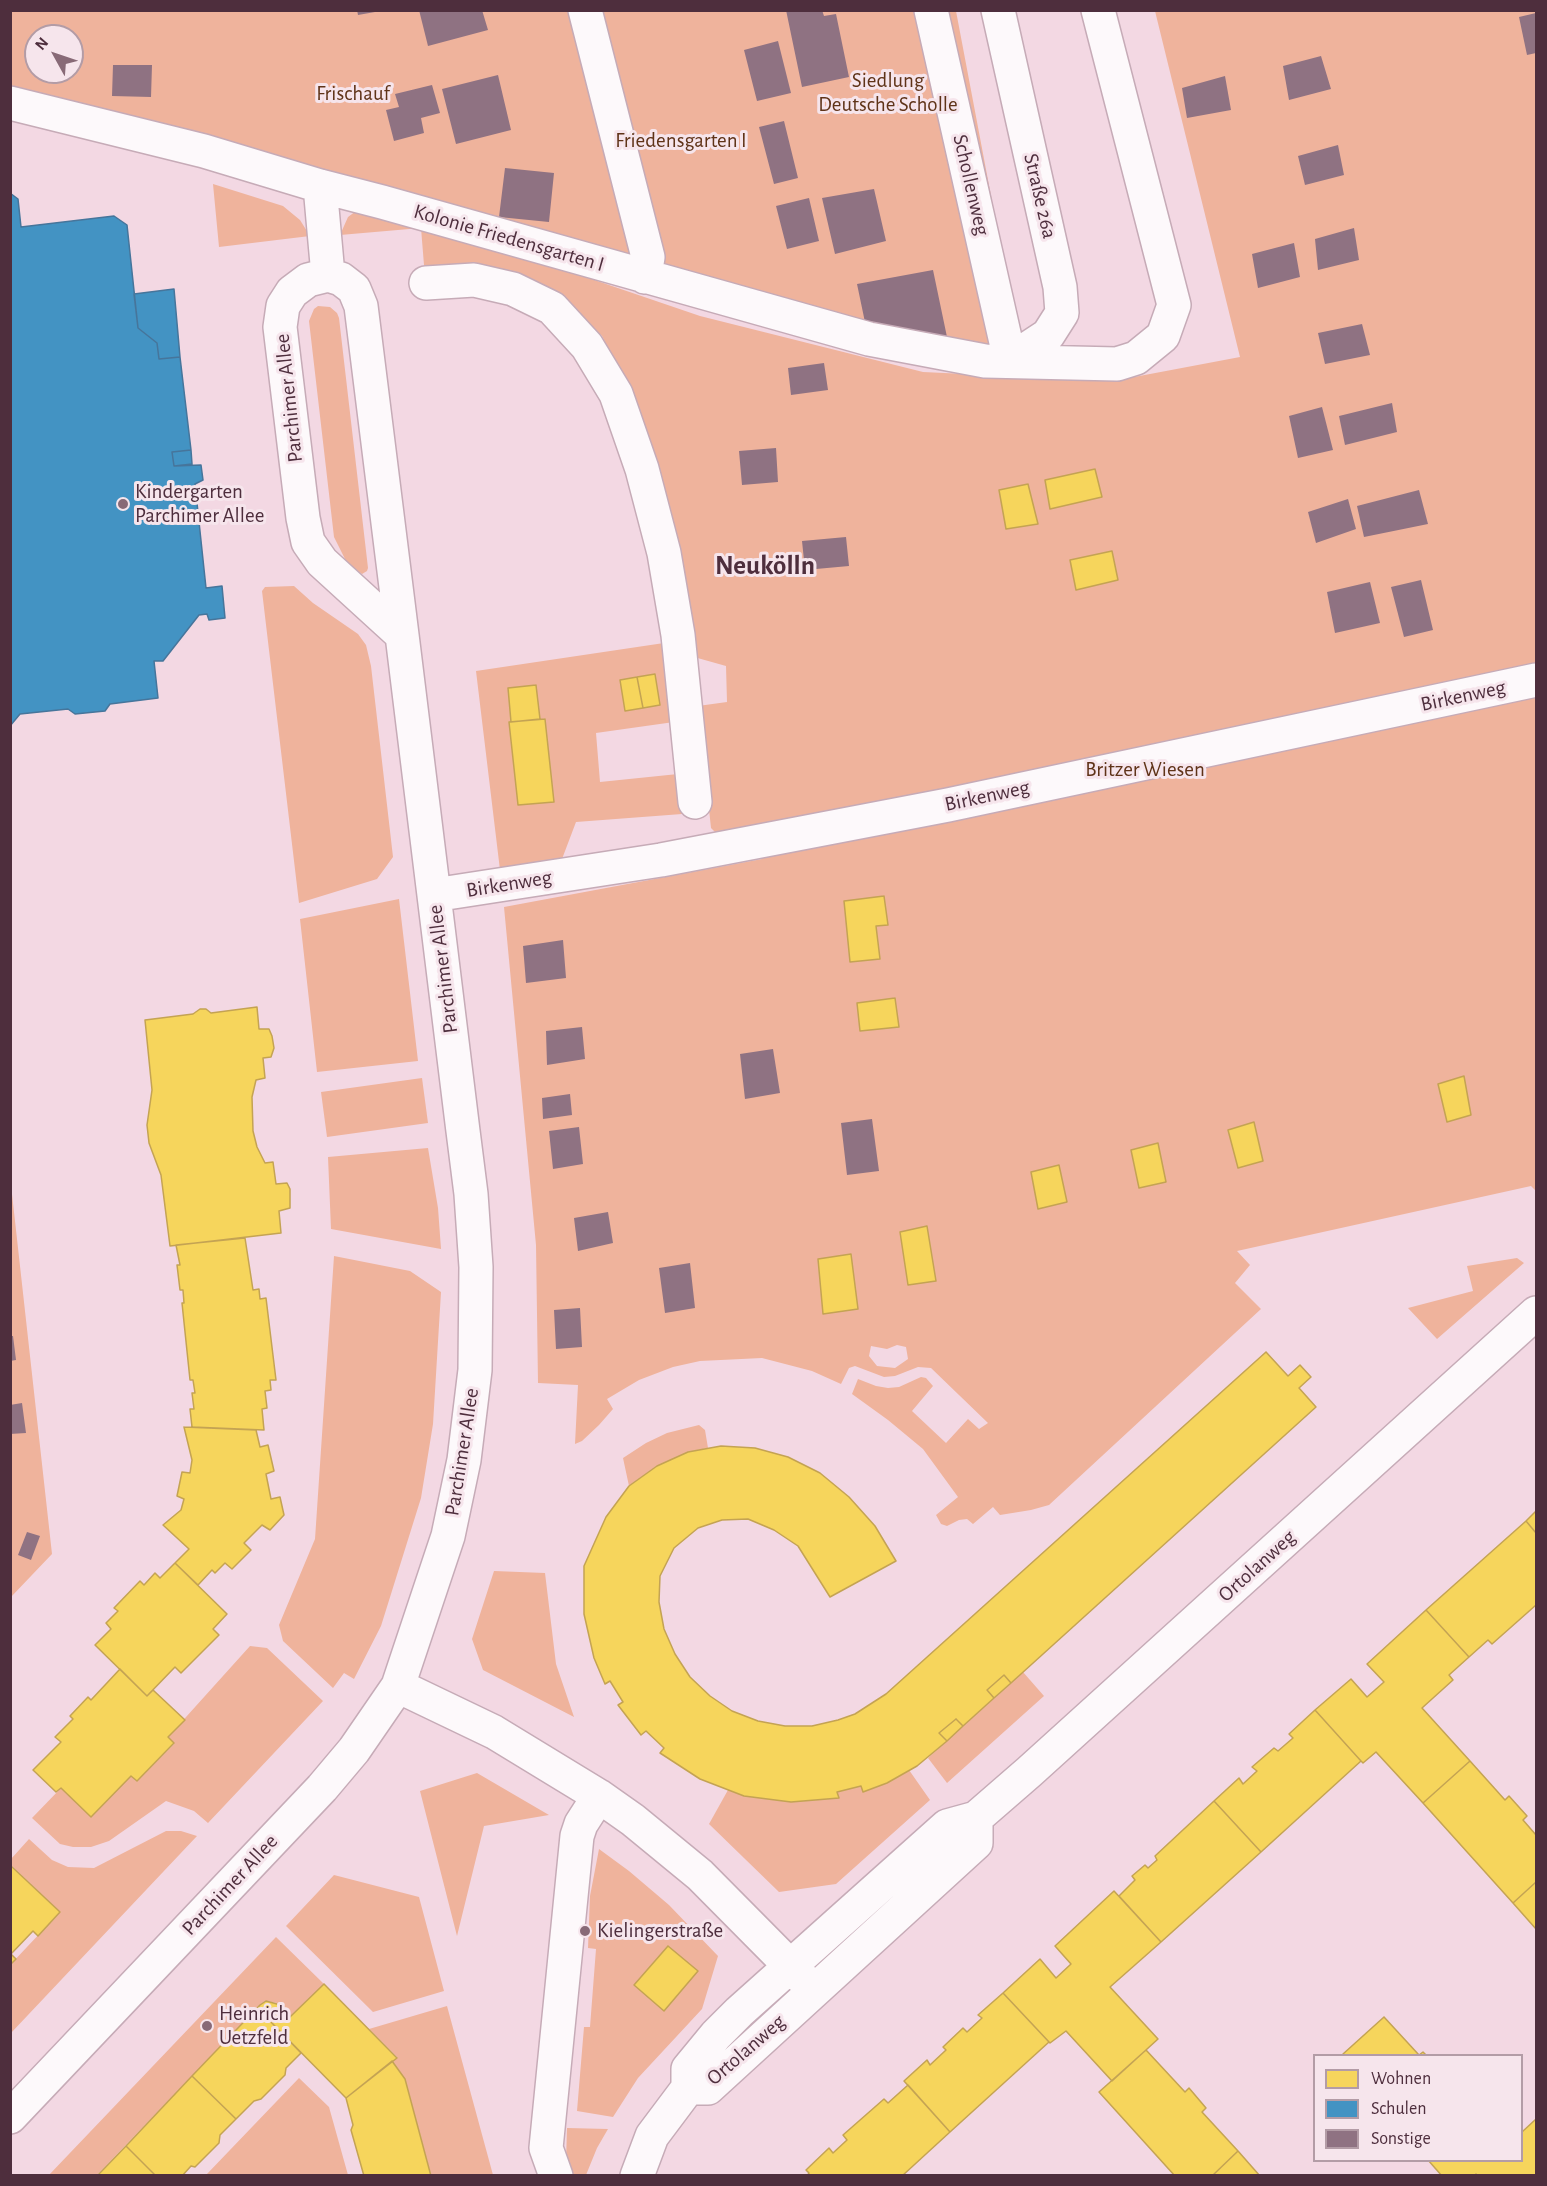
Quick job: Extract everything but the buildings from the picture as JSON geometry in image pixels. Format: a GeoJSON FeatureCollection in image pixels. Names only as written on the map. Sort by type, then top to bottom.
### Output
{"type":"FeatureCollection","features":[{"type":"Feature","properties":{"kind":"street"},"geometry":{"type":"LineString","coordinates":[[585,10],[648,257],[645,277]]}},
{"type":"Feature","properties":{"kind":"street","name":"Schollenweg"},"geometry":{"type":"LineString","coordinates":[[931,10],[1010,360]]}},
{"type":"Feature","properties":{"kind":"street","name":"Straße 26a"},"geometry":{"type":"LineString","coordinates":[[998,10],[1060,287],[1062,313],[1048,335],[1010,360]]}},
{"type":"Feature","properties":{"kind":"street","name":"Kolonie Friedensgarten I"},"geometry":{"type":"LineString","coordinates":[[10,103],[204,151],[320,186],[869,339],[985,361],[1117,364],[1136,358],[1163,336],[1174,305],[1098,10]]}},
{"type":"Feature","properties":{"kind":"street"},"geometry":{"type":"LineString","coordinates":[[320,186],[328,276]]}},
{"type":"Feature","properties":{"kind":"street","name":"Parchimer Allee"},"geometry":{"type":"LineString","coordinates":[[10,2117],[322,1788],[354,1750],[398,1686],[448,1536],[464,1460],[475,1370],[476,1267],[471,1194],[402,635],[361,306],[354,289],[341,279],[328,276],[308,280],[292,292],[283,306],[280,327],[303,518],[308,542],[322,562],[402,635]]}},
{"type":"Feature","properties":{"kind":"street"},"geometry":{"type":"LineString","coordinates":[[426,282],[474,280],[513,289],[552,308],[587,346],[616,394],[642,469],[664,553],[678,635],[695,802]]}},
{"type":"Feature","properties":{"kind":"street","name":"Birkenweg"},"geometry":{"type":"LineString","coordinates":[[434,895],[661,860],[937,807],[1536,680]]}},
{"type":"Feature","properties":{"kind":"street","name":"Ortolanweg"},"geometry":{"type":"LineString","coordinates":[[976,1818],[976,1843],[708,2088],[688,2088],[688,2069],[716,2035],[790,1966],[947,1826],[976,1818],[1536,1313]]}},
{"type":"Feature","properties":{"kind":"street"},"geometry":{"type":"LineString","coordinates":[[398,1686],[494,1732],[598,1796],[680,1856],[814,1990]]}},
{"type":"Feature","properties":{"kind":"street"},"geometry":{"type":"LineString","coordinates":[[556,2175],[546,2148],[577,1836],[581,1824],[598,1796]]}},
{"type":"Feature","properties":{"kind":"street"},"geometry":{"type":"LineString","coordinates":[[637,2175],[652,2136],[688,2088]]}},
{"type":"Feature","properties":{"kind":"green space"},"geometry":{"type":"Polygon","coordinates":[[[10,11],[956,11],[1020,349],[863,329],[11,88],[10,11]]]}},
{"type":"Feature","properties":{"kind":"green space","name":"Britzer Wiesen"},"geometry":{"type":"Polygon","coordinates":[[[1155,11],[1536,11],[1536,1191],[1531,1186],[1237,1251],[1250,1265],[1235,1283],[1261,1309],[1049,1505],[1031,1510],[1000,1515],[993,1507],[973,1524],[967,1519],[947,1526],[941,1524],[936,1515],[958,1497],[923,1449],[852,1394],[858,1379],[888,1388],[899,1387],[921,1377],[926,1378],[933,1386],[912,1411],[946,1443],[968,1419],[979,1429],[988,1423],[931,1368],[918,1367],[895,1376],[884,1377],[855,1366],[849,1368],[841,1384],[812,1371],[762,1358],[700,1361],[673,1367],[639,1380],[607,1399],[613,1409],[582,1441],[575,1444],[578,1385],[538,1383],[536,1245],[504,907],[762,859],[759,829],[719,836],[711,828],[698,706],[727,702],[726,666],[694,657],[633,398],[602,336],[556,296],[483,268],[424,265],[421,228],[340,235],[348,217],[360,208],[389,210],[700,316],[923,372],[1113,381],[1240,357],[1155,11]],[[897,1345],[887,1349],[871,1346],[869,1356],[877,1366],[895,1368],[908,1359],[906,1347],[897,1345]]]}},
{"type":"Feature","properties":{"kind":"green space"},"geometry":{"type":"Polygon","coordinates":[[[213,184],[283,206],[300,220],[310,236],[219,247],[213,184]]]}},
{"type":"Feature","properties":{"kind":"green space"},"geometry":{"type":"Polygon","coordinates":[[[318,306],[330,307],[339,318],[368,568],[362,574],[347,563],[334,537],[309,321],[314,309],[318,306]]]}},
{"type":"Feature","properties":{"kind":"green space"},"geometry":{"type":"Polygon","coordinates":[[[294,586],[313,603],[358,634],[366,645],[371,666],[393,857],[377,879],[299,903],[262,591],[265,587],[294,586]]]}},
{"type":"Feature","properties":{"kind":"green space"},"geometry":{"type":"Polygon","coordinates":[[[664,643],[674,722],[596,733],[600,782],[678,774],[682,814],[576,822],[562,859],[500,870],[476,671],[664,643]]]}},
{"type":"Feature","properties":{"kind":"green space"},"geometry":{"type":"Polygon","coordinates":[[[399,899],[418,1061],[317,1072],[300,919],[399,899]]]}},
{"type":"Feature","properties":{"kind":"green space"},"geometry":{"type":"Polygon","coordinates":[[[422,1078],[428,1123],[327,1137],[321,1092],[422,1078]]]}},
{"type":"Feature","properties":{"kind":"green space"},"geometry":{"type":"Polygon","coordinates":[[[428,1148],[438,1208],[441,1249],[331,1229],[328,1157],[428,1148]]]}},
{"type":"Feature","properties":{"kind":"green space"},"geometry":{"type":"Polygon","coordinates":[[[10,1176],[52,1554],[11,1597],[10,1597],[10,1176]]]}},
{"type":"Feature","properties":{"kind":"green space"},"geometry":{"type":"Polygon","coordinates":[[[334,1256],[410,1271],[441,1292],[433,1424],[421,1498],[381,1626],[354,1679],[344,1673],[333,1688],[283,1641],[279,1625],[315,1539],[334,1256]]]}},
{"type":"Feature","properties":{"kind":"green space"},"geometry":{"type":"Polygon","coordinates":[[[1517,1258],[1524,1263],[1437,1339],[1408,1308],[1473,1291],[1467,1266],[1517,1258]]]}},
{"type":"Feature","properties":{"kind":"green space"},"geometry":{"type":"Polygon","coordinates":[[[699,1425],[705,1430],[708,1448],[688,1452],[657,1466],[629,1486],[623,1458],[667,1433],[699,1425]]]}},
{"type":"Feature","properties":{"kind":"green space"},"geometry":{"type":"Polygon","coordinates":[[[494,1571],[545,1573],[556,1664],[574,1717],[483,1670],[472,1639],[494,1571]]]}},
{"type":"Feature","properties":{"kind":"green space"},"geometry":{"type":"Polygon","coordinates":[[[250,1646],[267,1648],[323,1701],[208,1823],[194,1811],[166,1801],[109,1841],[91,1847],[73,1847],[60,1844],[32,1818],[61,1788],[91,1817],[131,1776],[137,1781],[174,1744],[168,1737],[250,1646]]]}},
{"type":"Feature","properties":{"kind":"green space"},"geometry":{"type":"Polygon","coordinates":[[[1023,1672],[1044,1696],[947,1783],[928,1758],[1023,1672]]]}},
{"type":"Feature","properties":{"kind":"green space"},"geometry":{"type":"Polygon","coordinates":[[[909,1770],[930,1800],[836,1884],[779,1892],[709,1824],[728,1790],[744,1796],[791,1802],[838,1798],[837,1792],[909,1770]]]}},
{"type":"Feature","properties":{"kind":"green space"},"geometry":{"type":"Polygon","coordinates":[[[477,1773],[549,1815],[484,1826],[457,1936],[420,1791],[477,1773]]]}},
{"type":"Feature","properties":{"kind":"green space"},"geometry":{"type":"Polygon","coordinates":[[[166,1831],[181,1831],[197,1836],[11,2033],[10,1965],[60,1912],[11,1865],[11,1859],[29,1839],[52,1860],[68,1867],[94,1868],[166,1831]]]}},
{"type":"Feature","properties":{"kind":"green space"},"geometry":{"type":"Polygon","coordinates":[[[599,1849],[669,1905],[718,1956],[702,2009],[638,2078],[613,2117],[577,2111],[584,2027],[590,2027],[596,1949],[588,1948],[590,1896],[599,1849]]]}},
{"type":"Feature","properties":{"kind":"green space"},"geometry":{"type":"Polygon","coordinates":[[[334,1875],[419,1897],[444,1991],[373,2012],[286,1926],[334,1875]]]}},
{"type":"Feature","properties":{"kind":"green space"},"geometry":{"type":"Polygon","coordinates":[[[276,1937],[324,1984],[290,2017],[277,2003],[266,2001],[260,2005],[97,2175],[48,2176],[276,1937]]]}},
{"type":"Feature","properties":{"kind":"green space"},"geometry":{"type":"Polygon","coordinates":[[[447,2006],[493,2175],[431,2175],[405,2079],[392,2061],[397,2057],[369,2029],[447,2006]]]}},
{"type":"Feature","properties":{"kind":"green space"},"geometry":{"type":"Polygon","coordinates":[[[299,2078],[329,2107],[348,2175],[206,2175],[299,2078]]]}},
{"type":"Feature","properties":{"kind":"green space"},"geometry":{"type":"Polygon","coordinates":[[[567,2128],[608,2129],[586,2175],[572,2175],[566,2162],[567,2128]]]}},
{"type":"Feature","properties":{"kind":"place","name":"Kindergarten Parchimer Allee"},"geometry":{"type":"Point","coordinates":[123,504]}},
{"type":"Feature","properties":{"kind":"place","name":"Kielingerstraße"},"geometry":{"type":"Point","coordinates":[585,1931]}},
{"type":"Feature","properties":{"kind":"place","name":"Heinrich Uetzfeld"},"geometry":{"type":"Point","coordinates":[207,2026]}},
{"type":"Feature","properties":{"kind":"district","name":"Neukölln"},"geometry":{"type":"Point","coordinates":[765,566]}},
{"type":"Feature","properties":{"kind":"park label","name":"Siedlung Deutsche Scholle"},"geometry":{"type":"Point","coordinates":[888,93]}},
{"type":"Feature","properties":{"kind":"park label","name":"Frischauf"},"geometry":{"type":"Point","coordinates":[353,94]}},
{"type":"Feature","properties":{"kind":"park label","name":"Friedensgarten I"},"geometry":{"type":"Point","coordinates":[681,141]}}]}
